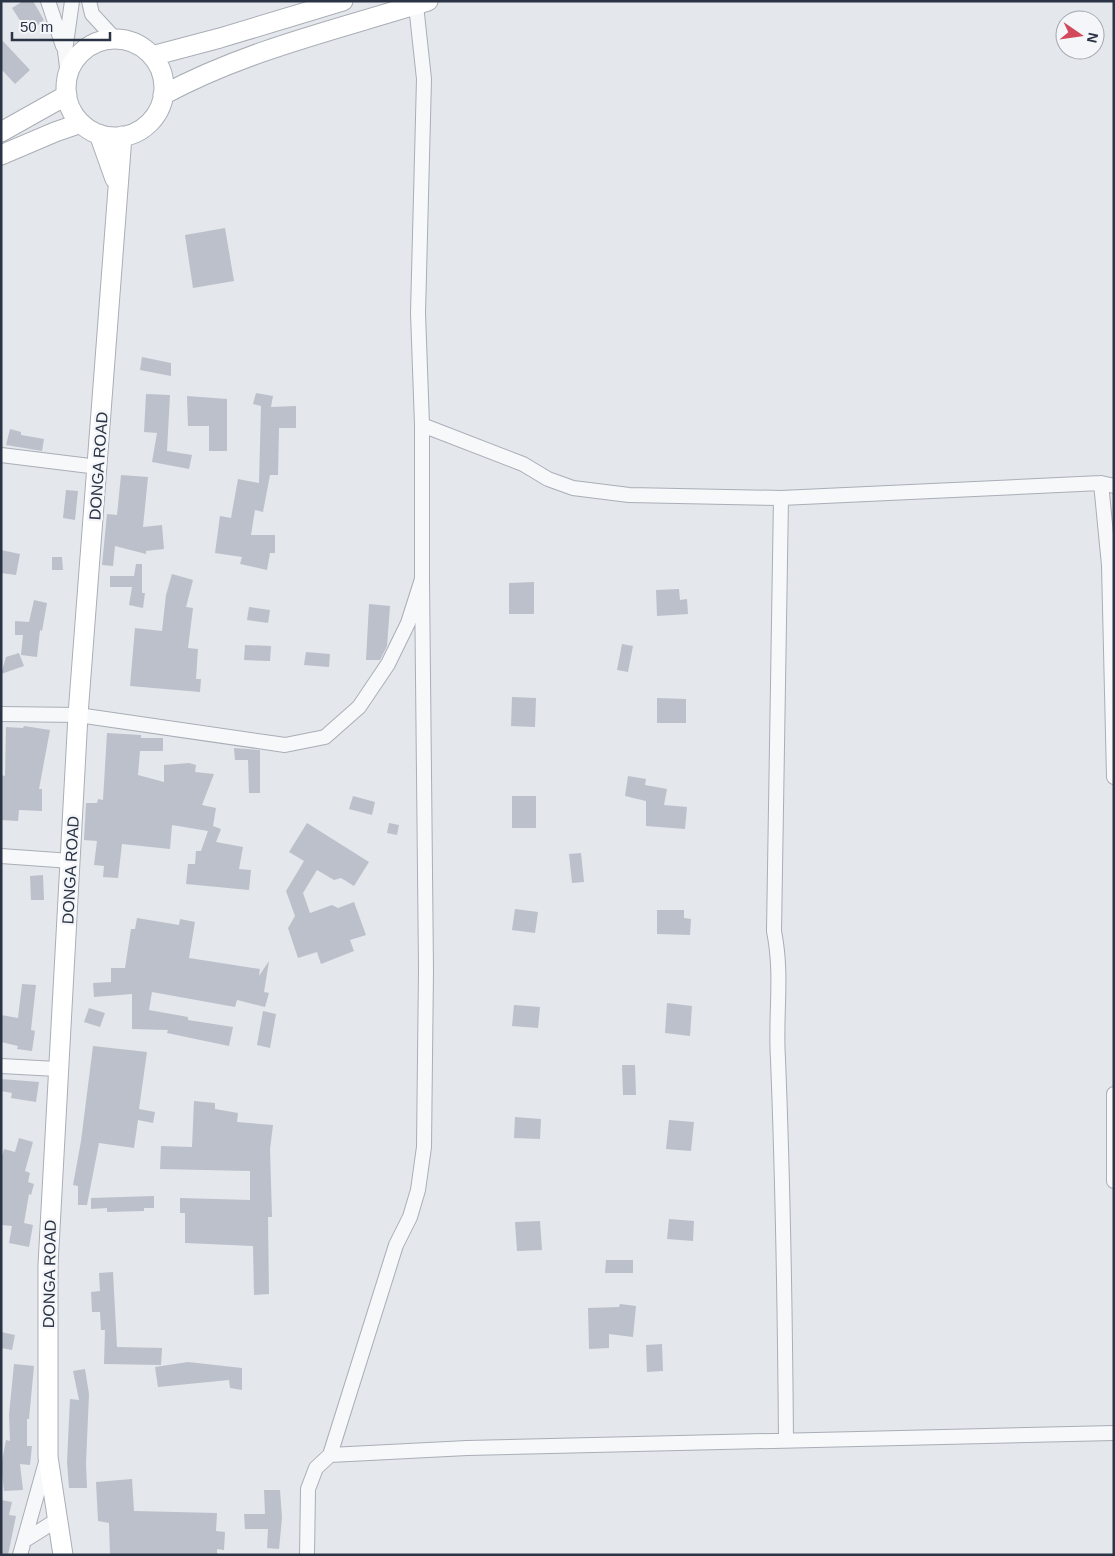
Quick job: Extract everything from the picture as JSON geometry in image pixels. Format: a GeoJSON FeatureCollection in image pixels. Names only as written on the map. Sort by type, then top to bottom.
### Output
{"type":"FeatureCollection","features":[{"type":"Feature","properties":{"kind":"street"},"geometry":{"type":"LineString","coordinates":[[48,1],[65,52],[68,76],[67,95],[72,110],[81,123],[99,134],[122,136],[134,133],[149,122],[160,107],[164,95],[162,74],[152,56],[135,43],[115,39],[99,42],[85,49],[75,61],[68,76]]}},
{"type":"Feature","properties":{"kind":"street"},"geometry":{"type":"LineString","coordinates":[[65,52],[72,1]]}},
{"type":"Feature","properties":{"kind":"street"},"geometry":{"type":"LineString","coordinates":[[89,1],[92,14],[115,39]]}},
{"type":"Feature","properties":{"kind":"street"},"geometry":{"type":"LineString","coordinates":[[152,56],[220,38],[343,1]]}},
{"type":"Feature","properties":{"kind":"street"},"geometry":{"type":"LineString","coordinates":[[164,95],[199,77],[308,37],[422,3],[424,80],[418,314],[422,425],[426,959],[424,1147],[418,1190],[410,1218],[396,1245],[330,1455],[316,1468],[308,1489],[307,1555]]}},
{"type":"Feature","properties":{"kind":"street"},"geometry":{"type":"LineString","coordinates":[[1,132],[67,95]]}},
{"type":"Feature","properties":{"kind":"street"},"geometry":{"type":"LineString","coordinates":[[1,155],[81,123]]}},
{"type":"Feature","properties":{"kind":"street"},"geometry":{"type":"LineString","coordinates":[[99,134],[118,185]]}},
{"type":"Feature","properties":{"kind":"street","name":"DONGA ROAD"},"geometry":{"type":"LineString","coordinates":[[63,1555],[48,1457],[48,1265],[57,1069],[71,861],[78,715],[122,136]]}},
{"type":"Feature","properties":{"kind":"street"},"geometry":{"type":"LineString","coordinates":[[422,425],[523,464],[548,479],[573,488],[629,495],[781,498],[1107,484],[1114,777]]}},
{"type":"Feature","properties":{"kind":"street"},"geometry":{"type":"LineString","coordinates":[[1,455],[98,467]]}},
{"type":"Feature","properties":{"kind":"street"},"geometry":{"type":"LineString","coordinates":[[781,498],[774,931],[780,959],[777,1041],[782,1168],[786,1440]]}},
{"type":"Feature","properties":{"kind":"street"},"geometry":{"type":"LineString","coordinates":[[1,714],[78,715],[285,745],[325,736],[359,707],[388,664],[408,623],[422,579]]}},
{"type":"Feature","properties":{"kind":"street"},"geometry":{"type":"LineString","coordinates":[[1,856],[71,861]]}},
{"type":"Feature","properties":{"kind":"street"},"geometry":{"type":"LineString","coordinates":[[1,1066],[57,1069]]}},
{"type":"Feature","properties":{"kind":"street"},"geometry":{"type":"LineString","coordinates":[[1114,1094],[1114,1181]]}},
{"type":"Feature","properties":{"kind":"street"},"geometry":{"type":"LineString","coordinates":[[330,1455],[467,1448],[1114,1433]]}},
{"type":"Feature","properties":{"kind":"street"},"geometry":{"type":"LineString","coordinates":[[20,1555],[48,1457]]}},
{"type":"Feature","properties":{"kind":"street"},"geometry":{"type":"LineString","coordinates":[[25,1540],[57,1520]]}},
{"type":"Feature","properties":{"kind":"building"},"geometry":{"type":"Polygon","coordinates":[[[23,1],[33,1],[44,20],[28,33],[12,8],[23,1]]]}},
{"type":"Feature","properties":{"kind":"building"},"geometry":{"type":"Polygon","coordinates":[[[1,39],[30,70],[15,84],[1,69],[1,39]]]}},
{"type":"Feature","properties":{"kind":"building"},"geometry":{"type":"Polygon","coordinates":[[[225,228],[234,281],[193,288],[185,235],[225,228]]]}},
{"type":"Feature","properties":{"kind":"building"},"geometry":{"type":"Polygon","coordinates":[[[142,357],[171,363],[171,376],[140,370],[142,357]]]}},
{"type":"Feature","properties":{"kind":"building"},"geometry":{"type":"Polygon","coordinates":[[[256,393],[273,396],[271,407],[296,406],[296,428],[279,428],[278,475],[270,475],[263,512],[255,510],[251,535],[275,535],[275,553],[270,553],[267,570],[240,564],[242,557],[215,553],[220,516],[231,518],[238,479],[259,483],[261,406],[253,404],[256,393]]]}},
{"type":"Feature","properties":{"kind":"building"},"geometry":{"type":"Polygon","coordinates":[[[146,394],[170,395],[167,451],[192,455],[189,469],[152,462],[157,433],[144,432],[146,394]]]}},
{"type":"Feature","properties":{"kind":"building"},"geometry":{"type":"Polygon","coordinates":[[[187,396],[227,399],[227,451],[209,451],[209,426],[188,426],[187,396]]]}},
{"type":"Feature","properties":{"kind":"building"},"geometry":{"type":"Polygon","coordinates":[[[10,429],[21,432],[21,435],[44,439],[42,451],[6,445],[10,429]]]}},
{"type":"Feature","properties":{"kind":"building"},"geometry":{"type":"Polygon","coordinates":[[[121,475],[148,477],[143,527],[162,525],[164,549],[146,551],[146,554],[115,546],[113,566],[102,565],[107,514],[117,515],[121,475]]]}},
{"type":"Feature","properties":{"kind":"building"},"geometry":{"type":"Polygon","coordinates":[[[66,490],[78,491],[75,520],[63,518],[66,490]]]}},
{"type":"Feature","properties":{"kind":"building"},"geometry":{"type":"Polygon","coordinates":[[[1,550],[20,554],[16,575],[1,573],[1,550]]]}},
{"type":"Feature","properties":{"kind":"building"},"geometry":{"type":"Polygon","coordinates":[[[52,557],[62,557],[63,570],[52,570],[52,557]]]}},
{"type":"Feature","properties":{"kind":"building"},"geometry":{"type":"Polygon","coordinates":[[[136,564],[142,564],[142,593],[145,593],[143,608],[129,605],[132,587],[110,587],[110,576],[134,576],[136,564]]]}},
{"type":"Feature","properties":{"kind":"building"},"geometry":{"type":"Polygon","coordinates":[[[172,574],[193,580],[186,607],[193,608],[188,648],[198,649],[196,679],[201,679],[200,692],[130,686],[135,628],[162,631],[166,595],[172,574]]]}},
{"type":"Feature","properties":{"kind":"building"},"geometry":{"type":"Polygon","coordinates":[[[534,582],[534,614],[509,614],[509,583],[534,582]]]}},
{"type":"Feature","properties":{"kind":"building"},"geometry":{"type":"Polygon","coordinates":[[[679,589],[680,600],[687,599],[688,614],[657,616],[656,590],[679,589]]]}},
{"type":"Feature","properties":{"kind":"building"},"geometry":{"type":"Polygon","coordinates":[[[34,600],[47,603],[42,631],[40,630],[37,657],[21,655],[23,635],[15,635],[15,621],[29,622],[34,600]]]}},
{"type":"Feature","properties":{"kind":"building"},"geometry":{"type":"Polygon","coordinates":[[[369,604],[390,606],[387,646],[380,660],[366,660],[369,604]]]}},
{"type":"Feature","properties":{"kind":"building"},"geometry":{"type":"Polygon","coordinates":[[[249,607],[270,610],[268,623],[247,620],[249,607]]]}},
{"type":"Feature","properties":{"kind":"building"},"geometry":{"type":"Polygon","coordinates":[[[622,644],[633,646],[628,672],[617,670],[622,644]]]}},
{"type":"Feature","properties":{"kind":"building"},"geometry":{"type":"Polygon","coordinates":[[[245,645],[271,646],[270,661],[244,660],[245,645]]]}},
{"type":"Feature","properties":{"kind":"building"},"geometry":{"type":"Polygon","coordinates":[[[306,652],[330,654],[329,667],[304,665],[306,652]]]}},
{"type":"Feature","properties":{"kind":"building"},"geometry":{"type":"Polygon","coordinates":[[[19,653],[24,666],[1,674],[6,657],[19,653]]]}},
{"type":"Feature","properties":{"kind":"building"},"geometry":{"type":"Polygon","coordinates":[[[512,697],[536,698],[535,727],[511,726],[512,697]]]}},
{"type":"Feature","properties":{"kind":"building"},"geometry":{"type":"Polygon","coordinates":[[[657,698],[686,699],[686,723],[657,723],[657,698]]]}},
{"type":"Feature","properties":{"kind":"building"},"geometry":{"type":"Polygon","coordinates":[[[24,726],[50,730],[39,789],[42,789],[42,811],[19,810],[18,821],[1,820],[1,775],[5,776],[6,727],[23,728],[24,726]]]}},
{"type":"Feature","properties":{"kind":"building"},"geometry":{"type":"Polygon","coordinates":[[[107,733],[141,735],[141,738],[163,738],[163,751],[140,751],[138,775],[164,782],[164,765],[189,763],[196,765],[195,772],[214,774],[202,805],[216,808],[213,826],[221,829],[216,842],[243,847],[239,869],[251,870],[249,890],[186,884],[188,864],[195,864],[196,851],[201,851],[208,831],[172,825],[170,849],[122,844],[118,878],[103,877],[104,866],[94,865],[97,841],[84,840],[86,803],[97,803],[98,799],[103,800],[107,733]]]}},
{"type":"Feature","properties":{"kind":"building"},"geometry":{"type":"Polygon","coordinates":[[[234,748],[260,750],[260,793],[249,793],[248,760],[235,760],[234,748]]]}},
{"type":"Feature","properties":{"kind":"building"},"geometry":{"type":"Polygon","coordinates":[[[628,776],[646,779],[645,785],[667,789],[664,805],[687,807],[685,829],[646,826],[646,801],[625,796],[628,776]]]}},
{"type":"Feature","properties":{"kind":"building"},"geometry":{"type":"Polygon","coordinates":[[[353,796],[375,802],[372,815],[349,809],[353,796]]]}},
{"type":"Feature","properties":{"kind":"building"},"geometry":{"type":"Polygon","coordinates":[[[512,796],[536,796],[536,828],[512,828],[512,796]]]}},
{"type":"Feature","properties":{"kind":"building"},"geometry":{"type":"Polygon","coordinates":[[[307,823],[369,862],[354,886],[341,878],[334,880],[317,870],[303,893],[310,913],[332,905],[338,908],[354,902],[366,935],[350,940],[354,951],[321,964],[317,952],[298,958],[288,928],[295,916],[286,891],[304,861],[289,852],[307,823]]]}},
{"type":"Feature","properties":{"kind":"building"},"geometry":{"type":"Polygon","coordinates":[[[389,823],[399,825],[397,835],[387,833],[389,823]]]}},
{"type":"Feature","properties":{"kind":"building"},"geometry":{"type":"Polygon","coordinates":[[[581,853],[584,882],[572,883],[569,854],[581,853]]]}},
{"type":"Feature","properties":{"kind":"building"},"geometry":{"type":"Polygon","coordinates":[[[43,875],[44,900],[31,900],[30,876],[43,875]]]}},
{"type":"Feature","properties":{"kind":"building"},"geometry":{"type":"Polygon","coordinates":[[[515,909],[538,912],[535,933],[512,930],[515,909]]]}},
{"type":"Feature","properties":{"kind":"building"},"geometry":{"type":"Polygon","coordinates":[[[657,910],[684,910],[684,918],[691,919],[690,935],[657,934],[657,910]]]}},
{"type":"Feature","properties":{"kind":"building"},"geometry":{"type":"Polygon","coordinates":[[[137,918],[179,925],[180,919],[195,922],[189,958],[260,969],[259,976],[269,961],[264,992],[269,993],[265,1007],[237,1000],[235,1007],[152,992],[149,1010],[188,1017],[188,1020],[233,1027],[229,1046],[167,1033],[168,1030],[132,1029],[132,994],[94,997],[93,983],[111,982],[111,968],[125,968],[131,929],[135,929],[137,918]]]}},
{"type":"Feature","properties":{"kind":"building"},"geometry":{"type":"Polygon","coordinates":[[[22,984],[36,985],[31,1030],[35,1031],[32,1051],[17,1049],[18,1046],[1,1042],[1,1015],[18,1018],[22,984]]]}},
{"type":"Feature","properties":{"kind":"building"},"geometry":{"type":"Polygon","coordinates":[[[667,1003],[692,1006],[690,1036],[665,1033],[667,1003]]]}},
{"type":"Feature","properties":{"kind":"building"},"geometry":{"type":"Polygon","coordinates":[[[514,1005],[540,1007],[538,1028],[512,1026],[514,1005]]]}},
{"type":"Feature","properties":{"kind":"building"},"geometry":{"type":"Polygon","coordinates":[[[89,1008],[105,1013],[100,1027],[84,1022],[89,1008]]]}},
{"type":"Feature","properties":{"kind":"building"},"geometry":{"type":"Polygon","coordinates":[[[263,1011],[276,1014],[270,1048],[257,1045],[263,1011]]]}},
{"type":"Feature","properties":{"kind":"building"},"geometry":{"type":"Polygon","coordinates":[[[93,1046],[147,1052],[139,1109],[155,1112],[153,1123],[138,1120],[134,1148],[99,1143],[87,1205],[78,1205],[78,1186],[73,1185],[81,1141],[93,1046]]]}},
{"type":"Feature","properties":{"kind":"building"},"geometry":{"type":"Polygon","coordinates":[[[622,1065],[635,1065],[636,1095],[623,1095],[622,1065]]]}},
{"type":"Feature","properties":{"kind":"building"},"geometry":{"type":"Polygon","coordinates":[[[1,1079],[39,1082],[36,1102],[11,1098],[12,1093],[1,1091],[1,1079]]]}},
{"type":"Feature","properties":{"kind":"building"},"geometry":{"type":"Polygon","coordinates":[[[194,1101],[215,1103],[215,1109],[238,1113],[237,1122],[273,1125],[270,1149],[272,1217],[268,1217],[269,1294],[254,1295],[253,1246],[185,1243],[185,1213],[180,1213],[180,1198],[250,1200],[250,1171],[160,1169],[161,1146],[192,1147],[194,1101]]]}},
{"type":"Feature","properties":{"kind":"building"},"geometry":{"type":"Polygon","coordinates":[[[515,1117],[541,1119],[540,1139],[514,1138],[515,1117]]]}},
{"type":"Feature","properties":{"kind":"building"},"geometry":{"type":"Polygon","coordinates":[[[669,1120],[694,1122],[691,1151],[666,1149],[669,1120]]]}},
{"type":"Feature","properties":{"kind":"building"},"geometry":{"type":"Polygon","coordinates":[[[19,1138],[33,1142],[25,1171],[30,1173],[28,1182],[34,1184],[31,1195],[29,1194],[24,1223],[33,1225],[29,1247],[9,1243],[12,1226],[1,1225],[1,1160],[4,1149],[15,1152],[19,1138]]]}},
{"type":"Feature","properties":{"kind":"building"},"geometry":{"type":"Polygon","coordinates":[[[154,1196],[154,1208],[144,1208],[144,1211],[107,1212],[107,1208],[91,1209],[91,1198],[154,1196]]]}},
{"type":"Feature","properties":{"kind":"building"},"geometry":{"type":"Polygon","coordinates":[[[669,1219],[694,1221],[693,1241],[667,1239],[669,1219]]]}},
{"type":"Feature","properties":{"kind":"building"},"geometry":{"type":"Polygon","coordinates":[[[540,1221],[542,1250],[517,1251],[515,1222],[540,1221]]]}},
{"type":"Feature","properties":{"kind":"building"},"geometry":{"type":"Polygon","coordinates":[[[606,1260],[633,1260],[633,1273],[605,1273],[606,1260]]]}},
{"type":"Feature","properties":{"kind":"building"},"geometry":{"type":"Polygon","coordinates":[[[113,1272],[117,1347],[162,1348],[161,1365],[104,1364],[105,1330],[101,1330],[100,1312],[92,1312],[91,1292],[100,1291],[99,1273],[113,1272]]]}},
{"type":"Feature","properties":{"kind":"building"},"geometry":{"type":"Polygon","coordinates":[[[620,1304],[636,1306],[633,1337],[609,1334],[609,1348],[589,1349],[588,1308],[619,1307],[620,1304]]]}},
{"type":"Feature","properties":{"kind":"building"},"geometry":{"type":"Polygon","coordinates":[[[1,1332],[15,1335],[12,1350],[1,1348],[1,1332]]]}},
{"type":"Feature","properties":{"kind":"building"},"geometry":{"type":"Polygon","coordinates":[[[662,1344],[663,1371],[647,1372],[646,1345],[662,1344]]]}},
{"type":"Feature","properties":{"kind":"building"},"geometry":{"type":"Polygon","coordinates":[[[188,1362],[242,1368],[242,1390],[230,1388],[229,1380],[158,1387],[155,1367],[188,1362]]]}},
{"type":"Feature","properties":{"kind":"building"},"geometry":{"type":"Polygon","coordinates":[[[14,1364],[34,1366],[29,1419],[27,1419],[27,1446],[32,1446],[30,1465],[20,1464],[23,1490],[4,1491],[1,1466],[6,1440],[10,1441],[9,1415],[14,1364]]]}},
{"type":"Feature","properties":{"kind":"building"},"geometry":{"type":"Polygon","coordinates":[[[85,1369],[89,1394],[86,1463],[87,1488],[69,1488],[67,1462],[70,1399],[79,1400],[73,1371],[85,1369]]]}},
{"type":"Feature","properties":{"kind":"building"},"geometry":{"type":"Polygon","coordinates":[[[132,1479],[134,1511],[217,1513],[216,1531],[225,1532],[224,1550],[217,1549],[217,1555],[110,1555],[109,1523],[98,1521],[96,1482],[132,1479]]]}},
{"type":"Feature","properties":{"kind":"building"},"geometry":{"type":"Polygon","coordinates":[[[264,1490],[280,1490],[282,1518],[279,1549],[267,1548],[268,1529],[245,1529],[244,1514],[265,1514],[264,1490]]]}},
{"type":"Feature","properties":{"kind":"building"},"geometry":{"type":"Polygon","coordinates":[[[1,1500],[12,1502],[9,1515],[16,1516],[8,1555],[1,1555],[1,1500]]]}}]}
